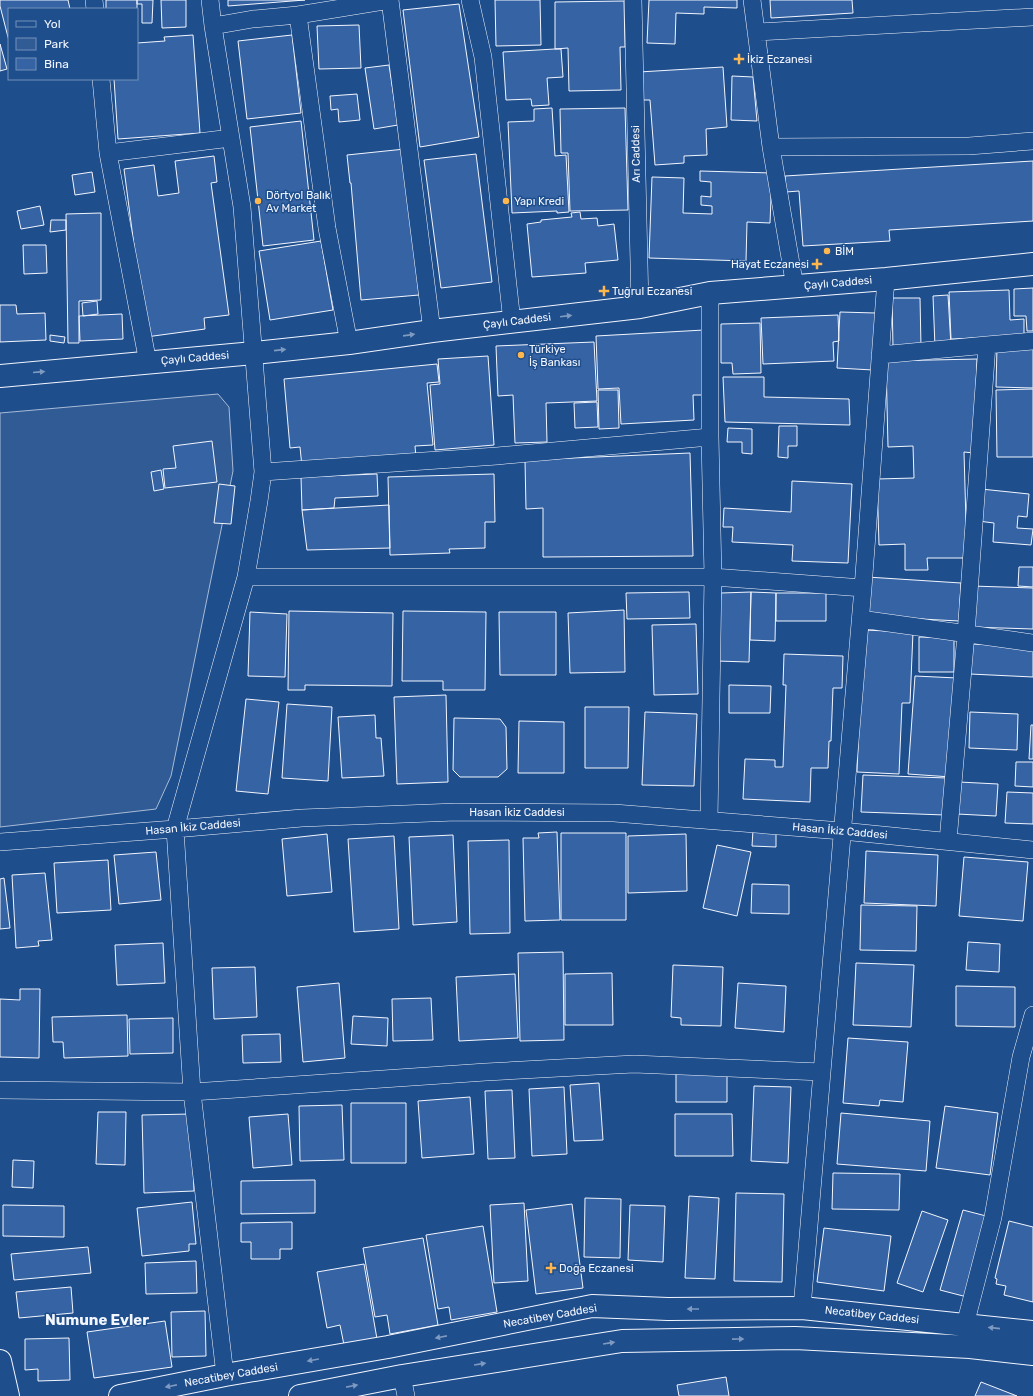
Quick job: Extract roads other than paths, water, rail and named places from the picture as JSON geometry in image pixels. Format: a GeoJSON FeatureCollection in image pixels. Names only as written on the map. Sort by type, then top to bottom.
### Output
{"type":"FeatureCollection","features":[{"type":"Feature","properties":{"kind":"street"},"geometry":{"type":"LineString","coordinates":[[210,0],[230,138],[242,208],[263,472],[246,578],[175,829],[192,1092],[224,1375]]}},
{"type":"Feature","properties":{"kind":"street"},"geometry":{"type":"LineString","coordinates":[[213,26],[253,19],[298,15],[390,0],[432,331]]}},
{"type":"Feature","properties":{"kind":"street"},"geometry":{"type":"LineString","coordinates":[[470,0],[483,57],[512,322]]}},
{"type":"Feature","properties":{"kind":"street","name":"Arı Caddesi"},"geometry":{"type":"LineString","coordinates":[[632,0],[640,307]]}},
{"type":"Feature","properties":{"kind":"street"},"geometry":{"type":"LineString","coordinates":[[752,0],[771,147],[795,287]]}},
{"type":"Feature","properties":{"kind":"street"},"geometry":{"type":"LineString","coordinates":[[298,15],[327,228],[349,343]]}},
{"type":"Feature","properties":{"kind":"street"},"geometry":{"type":"LineString","coordinates":[[756,32],[1033,17]]}},
{"type":"Feature","properties":{"kind":"street"},"geometry":{"type":"LineString","coordinates":[[101,80],[108,153],[148,363]]}},
{"type":"Feature","properties":{"kind":"street"},"geometry":{"type":"LineString","coordinates":[[108,153],[230,138]]}},
{"type":"Feature","properties":{"kind":"street"},"geometry":{"type":"LineString","coordinates":[[771,147],[969,146],[1033,142]]}},
{"type":"Feature","properties":{"kind":"street","name":"Çaylı Caddesi"},"geometry":{"type":"LineString","coordinates":[[0,376],[349,343],[432,331],[640,307],[710,293],[886,279],[1033,264]]}},
{"type":"Feature","properties":{"kind":"street"},"geometry":{"type":"LineString","coordinates":[[795,1338],[802,1308],[863,588],[886,279]]}},
{"type":"Feature","properties":{"kind":"street"},"geometry":{"type":"LineString","coordinates":[[709,820],[713,577],[710,437],[710,293]]}},
{"type":"Feature","properties":{"kind":"street"},"geometry":{"type":"LineString","coordinates":[[880,355],[1033,341]]}},
{"type":"Feature","properties":{"kind":"street"},"geometry":{"type":"LineString","coordinates":[[948,841],[966,634],[987,345]]}},
{"type":"Feature","properties":{"kind":"street"},"geometry":{"type":"LineString","coordinates":[[263,472],[497,456],[710,437]]}},
{"type":"Feature","properties":{"kind":"street"},"geometry":{"type":"LineString","coordinates":[[246,578],[713,577],[863,588]]}},
{"type":"Feature","properties":{"kind":"street"},"geometry":{"type":"LineString","coordinates":[[860,619],[1033,643]]}},
{"type":"Feature","properties":{"kind":"street","name":"Hasan İkiz Caddesi"},"geometry":{"type":"LineString","coordinates":[[0,842],[302,818],[456,812],[614,813],[842,831],[1033,850]]}},
{"type":"Feature","properties":{"kind":"street"},"geometry":{"type":"LineString","coordinates":[[965,1324],[993,1217],[1021,1057],[1033,1015]]}},
{"type":"Feature","properties":{"kind":"street"},"geometry":{"type":"LineString","coordinates":[[0,1090],[192,1092],[634,1064],[822,1072]]}},
{"type":"Feature","properties":{"kind":"street","name":"Necatibey Caddesi"},"geometry":{"type":"LineString","coordinates":[[120,1396],[224,1375],[388,1347],[592,1306],[668,1309],[802,1308],[1033,1332]]}},
{"type":"Feature","properties":{"kind":"street"},"geometry":{"type":"LineString","coordinates":[[300,1396],[404,1386],[622,1341],[795,1338],[970,1346],[1033,1354]]}},
{"type":"Feature","properties":{"kind":"street"},"geometry":{"type":"LineString","coordinates":[[0,1361],[8,1396]]}},
{"type":"Feature","properties":{"kind":"place","name":"İkiz Eczanesi"},"geometry":{"type":"Point","coordinates":[739,59]}},
{"type":"Feature","properties":{"kind":"place","name":"Dörtyol Balık Av Market"},"geometry":{"type":"Point","coordinates":[258,201]}},
{"type":"Feature","properties":{"kind":"place","name":"Yapı Kredi"},"geometry":{"type":"Point","coordinates":[506,201]}},
{"type":"Feature","properties":{"kind":"place","name":"BİM"},"geometry":{"type":"Point","coordinates":[827,251]}},
{"type":"Feature","properties":{"kind":"place","name":"Hayat Eczanesi"},"geometry":{"type":"Point","coordinates":[817,264]}},
{"type":"Feature","properties":{"kind":"place","name":"Tuğrul Eczanesi"},"geometry":{"type":"Point","coordinates":[604,291]}},
{"type":"Feature","properties":{"kind":"place","name":"Türkiye İş Bankası"},"geometry":{"type":"Point","coordinates":[521,355]}},
{"type":"Feature","properties":{"kind":"place","name":"Doğa Eczanesi"},"geometry":{"type":"Point","coordinates":[551,1268]}},
{"type":"Feature","properties":{"kind":"district","name":"Numune Evler"},"geometry":{"type":"Point","coordinates":[97,1320]}}]}
